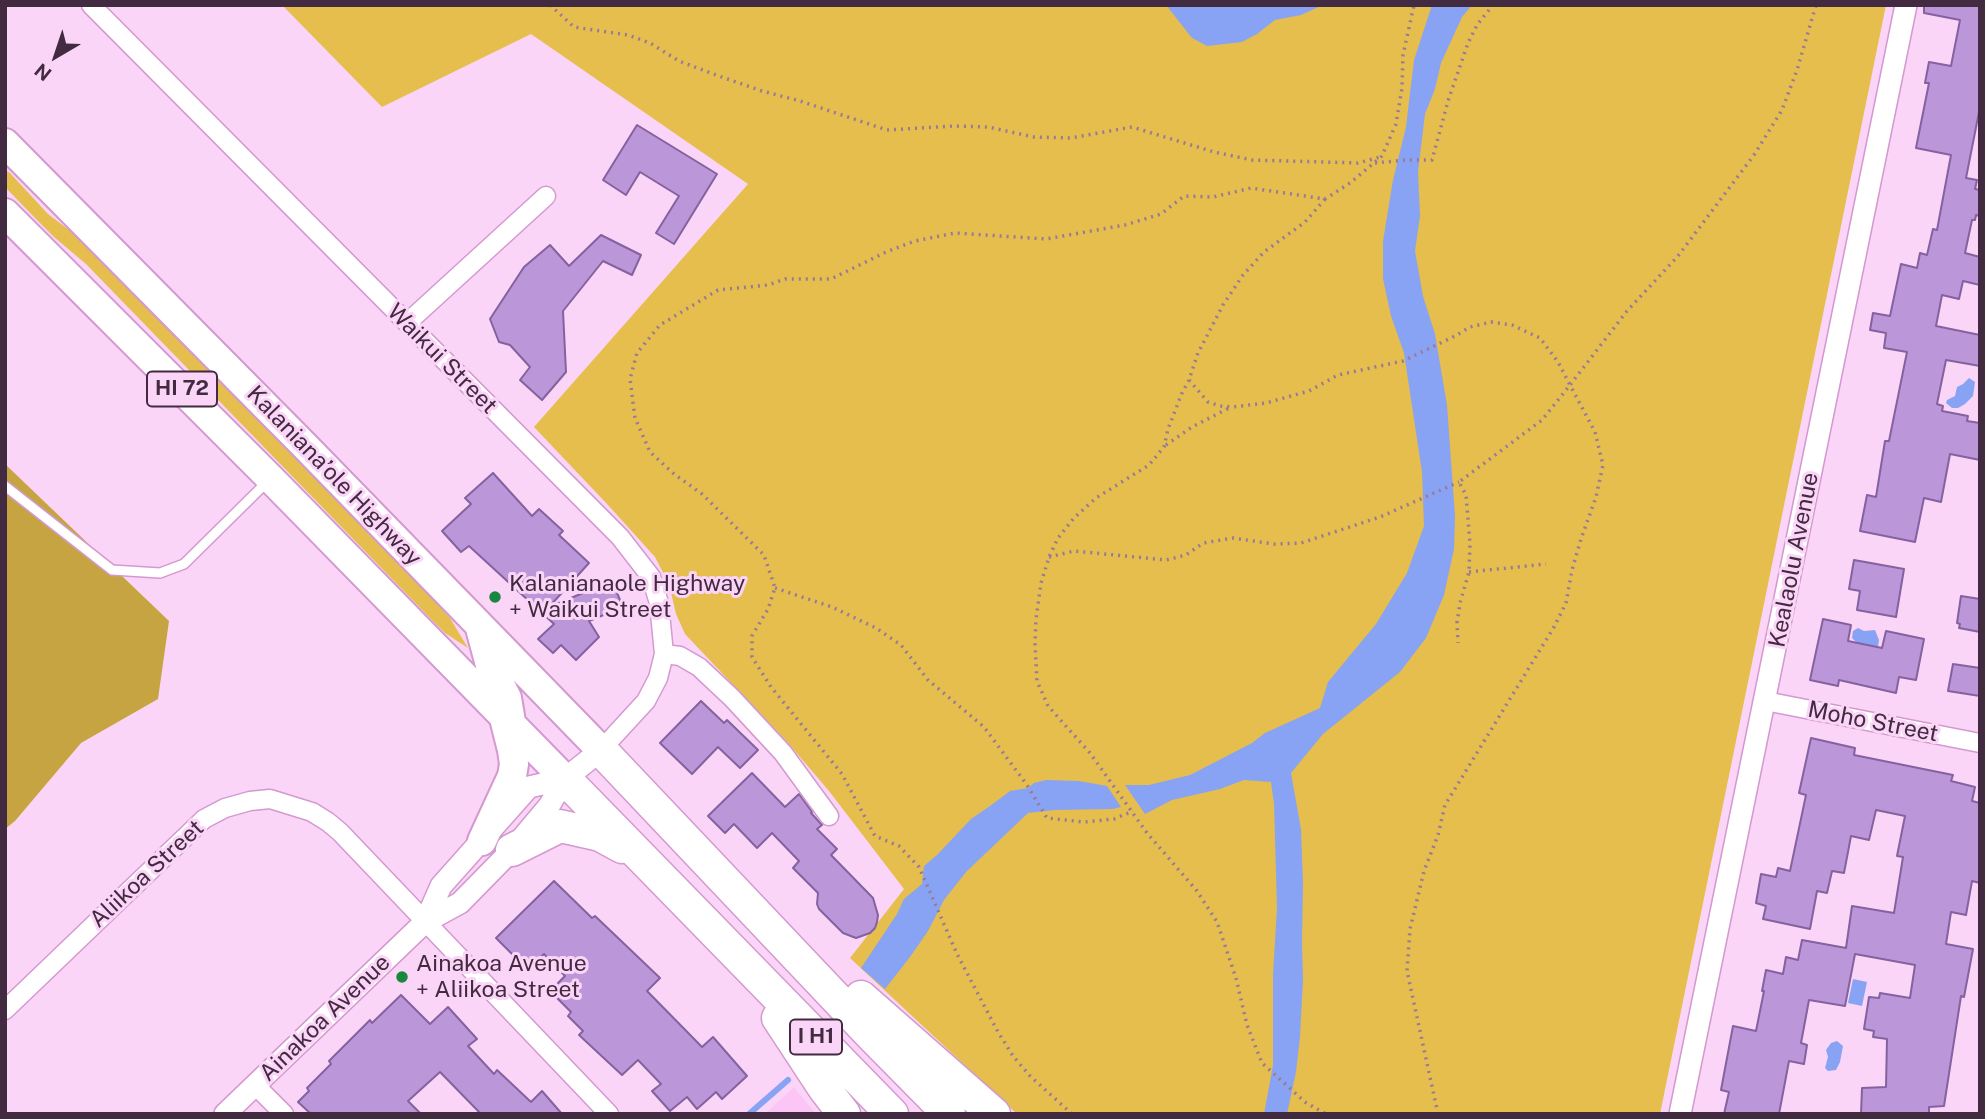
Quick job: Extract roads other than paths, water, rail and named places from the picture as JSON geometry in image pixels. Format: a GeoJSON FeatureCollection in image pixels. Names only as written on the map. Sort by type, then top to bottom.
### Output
{"type":"FeatureCollection","features":[{"type":"Feature","properties":{"kind":"highway","name":"Kalaniana’ole Highway"},"geometry":{"type":"LineString","coordinates":[[5,143],[601,750]]}},
{"type":"Feature","properties":{"kind":"highway","name":"Kalaniana’ole Highway"},"geometry":{"type":"LineString","coordinates":[[5,213],[271,478],[565,779]]}},
{"type":"Feature","properties":{"kind":"highway"},"geometry":{"type":"LineString","coordinates":[[479,625],[490,665],[507,698],[514,764],[513,776],[482,841]]}},
{"type":"Feature","properties":{"kind":"highway","name":"I H1"},"geometry":{"type":"LineString","coordinates":[[601,750],[949,1114]]}},
{"type":"Feature","properties":{"kind":"highway","name":"I H1"},"geometry":{"type":"LineString","coordinates":[[565,779],[892,1114]]}},
{"type":"Feature","properties":{"kind":"highway"},"geometry":{"type":"LineString","coordinates":[[512,850],[555,828],[569,826],[615,842],[647,863]]}},
{"type":"Feature","properties":{"kind":"highway"},"geometry":{"type":"LineString","coordinates":[[722,876],[994,1114]]}},
{"type":"Feature","properties":{"kind":"highway"},"geometry":{"type":"LineString","coordinates":[[741,961],[844,1114]]}},
{"type":"Feature","properties":{"kind":"street","name":"Waikui Street"},"geometry":{"type":"LineString","coordinates":[[91,5],[620,537],[651,577],[659,603],[664,654],[658,678],[646,701],[601,750]]}},
{"type":"Feature","properties":{"kind":"street","name":"Kealaolu Avenue"},"geometry":{"type":"LineString","coordinates":[[1680,1114],[1906,5]]}},
{"type":"Feature","properties":{"kind":"street"},"geometry":{"type":"LineString","coordinates":[[407,323],[546,196]]}},
{"type":"Feature","properties":{"kind":"street"},"geometry":{"type":"LineString","coordinates":[[664,654],[680,656],[699,667],[732,698],[783,753],[829,816]]}},
{"type":"Feature","properties":{"kind":"street","name":"Moho Street"},"geometry":{"type":"LineString","coordinates":[[1765,701],[1980,743]]}},
{"type":"Feature","properties":{"kind":"street","name":"Ainakoa Avenue"},"geometry":{"type":"LineString","coordinates":[[225,1114],[425,922],[460,903],[512,850],[549,806],[565,779],[601,750]]}},
{"type":"Feature","properties":{"kind":"street","name":"Ainakoa Avenue"},"geometry":{"type":"LineString","coordinates":[[425,922],[441,886],[529,788],[565,779]]}},
{"type":"Feature","properties":{"kind":"street","name":"Aliikoa Street"},"geometry":{"type":"LineString","coordinates":[[5,1010],[204,819],[225,807],[250,800],[270,799],[291,804],[328,821],[609,1114]]}},
{"type":"Feature","properties":{"kind":"street"},"geometry":{"type":"LineString","coordinates":[[255,1085],[284,1114]]}},
{"type":"Feature","properties":{"kind":"lane"},"geometry":{"type":"LineString","coordinates":[[5,486],[112,570],[160,573],[184,564],[271,478]]}},
{"type":"Feature","properties":{"kind":"water"},"geometry":{"type":"Polygon","coordinates":[[[1166,5],[1323,5],[1301,15],[1275,20],[1242,42],[1207,46],[1192,38],[1166,5]]]}},
{"type":"Feature","properties":{"kind":"water"},"geometry":{"type":"Polygon","coordinates":[[[1432,5],[1472,5],[1462,17],[1441,63],[1425,114],[1418,172],[1420,216],[1415,251],[1423,296],[1435,334],[1447,405],[1455,516],[1454,549],[1444,595],[1426,638],[1400,672],[1323,734],[1291,773],[1301,829],[1303,883],[1300,1037],[1287,1114],[1264,1114],[1273,1065],[1273,974],[1277,908],[1271,782],[1244,780],[1220,789],[1172,800],[1145,814],[1125,785],[1149,785],[1190,775],[1252,743],[1265,733],[1320,708],[1328,682],[1376,624],[1407,573],[1424,526],[1422,472],[1404,353],[1391,316],[1383,279],[1383,241],[1393,180],[1406,127],[1414,60],[1432,5]]]}},
{"type":"Feature","properties":{"kind":"water"},"geometry":{"type":"Polygon","coordinates":[[[1969,378],[1975,382],[1973,396],[1958,408],[1952,408],[1946,403],[1947,400],[1955,396],[1957,387],[1969,378]]]}},
{"type":"Feature","properties":{"kind":"water"},"geometry":{"type":"Polygon","coordinates":[[[1858,628],[1864,631],[1875,630],[1879,640],[1878,647],[1874,650],[1856,642],[1852,638],[1853,631],[1858,628]]]}},
{"type":"Feature","properties":{"kind":"water"},"geometry":{"type":"Polygon","coordinates":[[[1046,780],[1079,781],[1107,786],[1121,807],[1028,813],[966,872],[944,900],[928,931],[910,957],[885,989],[861,968],[904,899],[922,884],[924,866],[971,819],[1010,791],[1028,788],[1034,783],[1046,780]]]}},
{"type":"Feature","properties":{"kind":"water"},"geometry":{"type":"Polygon","coordinates":[[[1853,979],[1867,982],[1862,1006],[1848,1003],[1853,979]]]}},
{"type":"Feature","properties":{"kind":"water"},"geometry":{"type":"Polygon","coordinates":[[[1837,1041],[1843,1046],[1840,1062],[1836,1070],[1828,1071],[1825,1068],[1828,1057],[1826,1050],[1831,1043],[1837,1041]]]}},
{"type":"Feature","properties":{"kind":"waterway"},"geometry":{"type":"LineString","coordinates":[[749,1114],[788,1080]]}},
{"type":"Feature","properties":{"kind":"place","name":"Kalanianaole Highway + Waikui Street"},"geometry":{"type":"Point","coordinates":[495,597]}},
{"type":"Feature","properties":{"kind":"place","name":"Ainakoa Avenue + Aliikoa Street"},"geometry":{"type":"Point","coordinates":[402,977]}}]}
